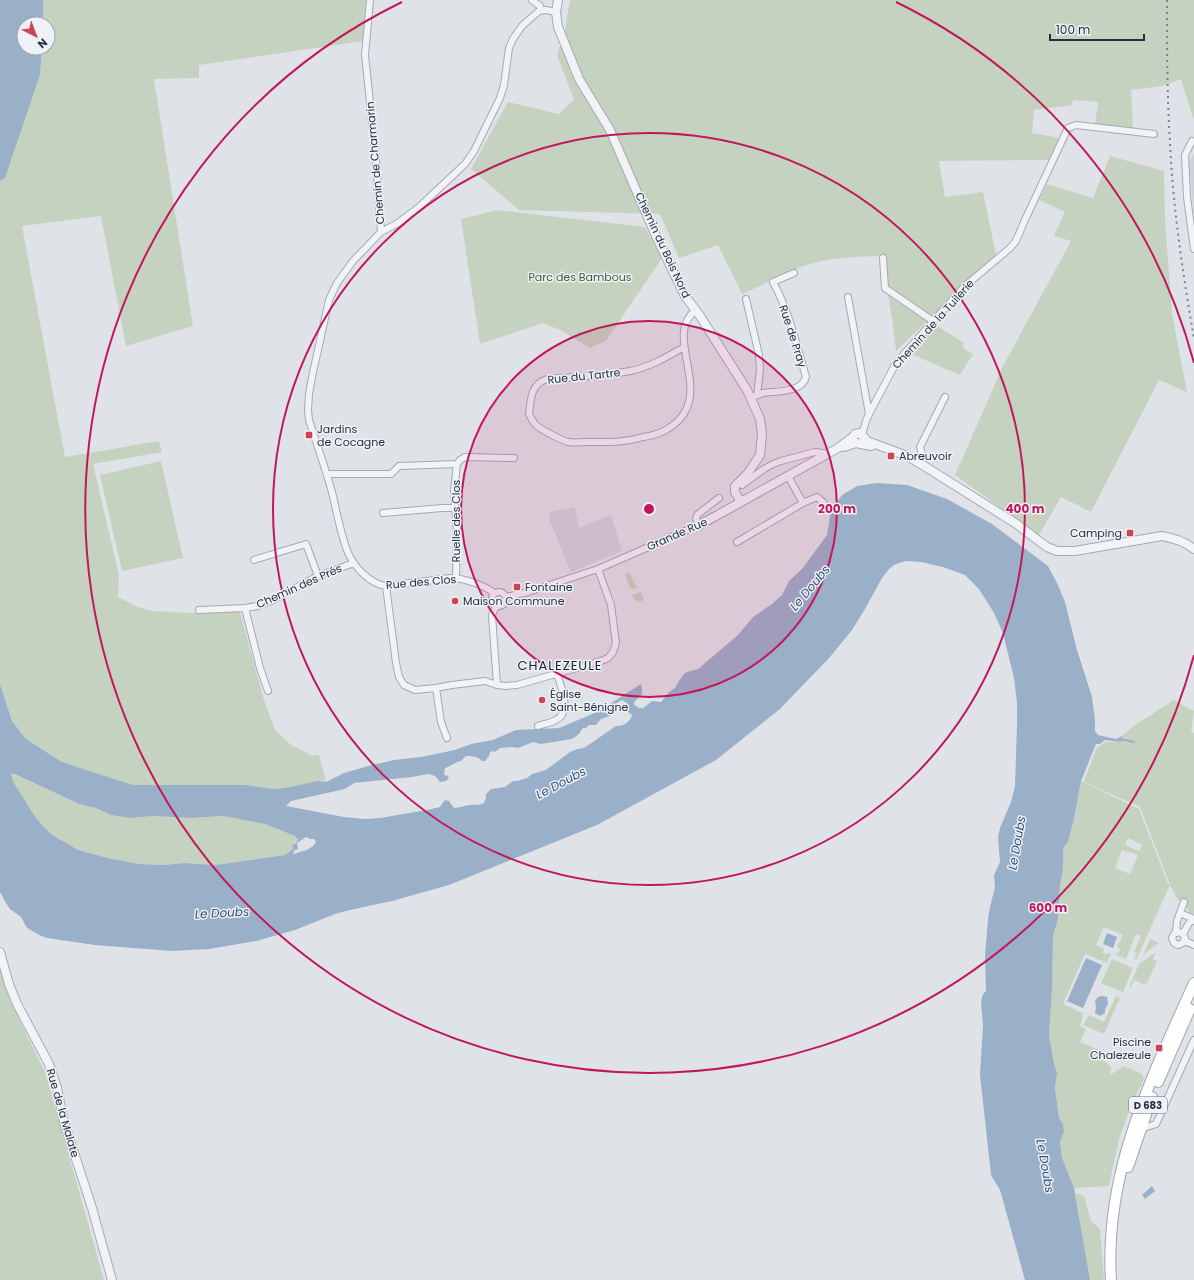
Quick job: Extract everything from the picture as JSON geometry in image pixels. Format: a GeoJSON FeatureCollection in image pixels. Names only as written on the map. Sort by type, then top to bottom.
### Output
{"type":"FeatureCollection","features":[{"type":"Feature","properties":{"kind":"main road","name":"D 683"},"geometry":{"type":"LineString","coordinates":[[1111,1280],[1112,1233],[1116,1191],[1134,1122],[1194,983]]}},
{"type":"Feature","properties":{"kind":"main road","name":"D 683"},"geometry":{"type":"LineString","coordinates":[[1116,1280],[1115,1268],[1120,1202],[1125,1176],[1149,1104],[1194,1000]]}},
{"type":"Feature","properties":{"kind":"main road"},"geometry":{"type":"LineString","coordinates":[[1142,1126],[1139,1121],[1155,1080],[1154,1073]]}},
{"type":"Feature","properties":{"kind":"street","name":"Chemin de Charmarin"},"geometry":{"type":"LineString","coordinates":[[354,563],[346,547],[327,474],[309,420],[308,394],[327,308],[332,292],[344,273],[362,251],[381,232],[366,55],[370,0]]}},
{"type":"Feature","properties":{"kind":"street"},"geometry":{"type":"LineString","coordinates":[[532,0],[540,6],[542,10]]}},
{"type":"Feature","properties":{"kind":"street","name":"Chemin du Bois Nord"},"geometry":{"type":"LineString","coordinates":[[558,0],[556,12],[561,38],[579,79],[610,130],[656,236],[686,296],[754,396],[760,419],[762,441],[758,460],[735,486],[735,492],[741,502]]}},
{"type":"Feature","properties":{"kind":"street"},"geometry":{"type":"LineString","coordinates":[[381,232],[398,223],[418,208],[465,164],[474,151],[500,98],[504,84],[510,43],[522,26],[536,13],[542,10],[556,12]]}},
{"type":"Feature","properties":{"kind":"street","name":"Chemin de la Tuilerie"},"geometry":{"type":"LineString","coordinates":[[858,438],[895,365],[964,287],[1010,248],[1016,241],[1068,128],[1076,126],[1154,134]]}},
{"type":"Feature","properties":{"kind":"street"},"geometry":{"type":"LineString","coordinates":[[1192,141],[1185,154],[1187,197],[1194,250]]}},
{"type":"Feature","properties":{"kind":"street"},"geometry":{"type":"LineString","coordinates":[[883,258],[885,288],[933,321]]}},
{"type":"Feature","properties":{"kind":"street","name":"Rue de Pray"},"geometry":{"type":"LineString","coordinates":[[754,396],[790,389],[800,386],[805,382],[806,377],[787,316],[780,295],[773,282],[794,273]]}},
{"type":"Feature","properties":{"kind":"street"},"geometry":{"type":"LineString","coordinates":[[848,297],[869,414]]}},
{"type":"Feature","properties":{"kind":"street"},"geometry":{"type":"LineString","coordinates":[[746,299],[759,355],[760,370],[754,396]]}},
{"type":"Feature","properties":{"kind":"street","name":"Rue du Tartre"},"geometry":{"type":"LineString","coordinates":[[684,347],[666,358],[631,371],[547,379],[542,381],[535,386],[532,392],[529,414],[530,417],[536,426],[567,442],[618,442],[632,440],[662,432],[676,424],[684,415],[689,400],[690,382],[684,347],[686,323],[688,318],[696,310]]}},
{"type":"Feature","properties":{"kind":"street"},"geometry":{"type":"LineString","coordinates":[[921,464],[922,454],[920,447],[945,397]]}},
{"type":"Feature","properties":{"kind":"street"},"geometry":{"type":"LineString","coordinates":[[858,438],[907,456],[1015,523],[1047,547],[1056,551],[1075,551],[1162,536],[1174,538],[1184,542],[1194,549]]}},
{"type":"Feature","properties":{"kind":"street","name":"Grande Rue"},"geometry":{"type":"LineString","coordinates":[[506,597],[528,592],[598,569],[699,525],[824,455],[858,438]]}},
{"type":"Feature","properties":{"kind":"street"},"geometry":{"type":"LineString","coordinates":[[742,485],[764,468],[781,461],[815,452],[823,453],[824,455]]}},
{"type":"Feature","properties":{"kind":"street"},"geometry":{"type":"LineString","coordinates":[[327,474],[391,474],[399,466],[457,464],[465,457],[514,458]]}},
{"type":"Feature","properties":{"kind":"street","name":"Ruelle des Clos"},"geometry":{"type":"LineString","coordinates":[[456,578],[457,533],[454,491],[457,464]]}},
{"type":"Feature","properties":{"kind":"street"},"geometry":{"type":"LineString","coordinates":[[788,476],[803,503]]}},
{"type":"Feature","properties":{"kind":"street"},"geometry":{"type":"LineString","coordinates":[[737,542],[817,496],[824,503]]}},
{"type":"Feature","properties":{"kind":"street"},"geometry":{"type":"LineString","coordinates":[[699,525],[696,519],[697,514],[719,498]]}},
{"type":"Feature","properties":{"kind":"street"},"geometry":{"type":"LineString","coordinates":[[383,513],[456,508]]}},
{"type":"Feature","properties":{"kind":"street"},"geometry":{"type":"LineString","coordinates":[[254,560],[306,544],[318,576]]}},
{"type":"Feature","properties":{"kind":"street","name":"Chemin des Prés"},"geometry":{"type":"LineString","coordinates":[[199,610],[257,606],[271,601],[318,576],[354,563]]}},
{"type":"Feature","properties":{"kind":"street","name":"Rue des Clos"},"geometry":{"type":"LineString","coordinates":[[354,563],[375,583],[386,586],[456,578],[465,580],[494,593]]}},
{"type":"Feature","properties":{"kind":"street"},"geometry":{"type":"LineString","coordinates":[[386,586],[396,663],[399,677],[404,685],[415,690],[486,680],[497,685],[506,686],[517,685],[601,661],[608,658],[613,652],[616,643],[611,605],[598,569]]}},
{"type":"Feature","properties":{"kind":"street"},"geometry":{"type":"LineString","coordinates":[[501,592],[506,597],[505,604],[496,606],[492,600],[494,593],[501,592]]}},
{"type":"Feature","properties":{"kind":"street"},"geometry":{"type":"LineString","coordinates":[[496,606],[492,615],[497,685]]}},
{"type":"Feature","properties":{"kind":"street","name":"Chemin des Prés"},"geometry":{"type":"LineString","coordinates":[[245,608],[260,668],[268,691]]}},
{"type":"Feature","properties":{"kind":"street"},"geometry":{"type":"LineString","coordinates":[[538,726],[556,720],[564,712],[563,691],[557,674]]}},
{"type":"Feature","properties":{"kind":"street"},"geometry":{"type":"LineString","coordinates":[[436,688],[441,722],[447,738]]}},
{"type":"Feature","properties":{"kind":"street"},"geometry":{"type":"LineString","coordinates":[[1180,913],[1194,919],[1189,923],[1183,934],[1185,936],[1183,943],[1178,945],[1174,943],[1173,936],[1176,932],[1177,921],[1184,902]]}},
{"type":"Feature","properties":{"kind":"street"},"geometry":{"type":"LineString","coordinates":[[1176,932],[1183,934]]}},
{"type":"Feature","properties":{"kind":"street"},"geometry":{"type":"LineString","coordinates":[[1184,941],[1194,945]]}},
{"type":"Feature","properties":{"kind":"street","name":"Rue de la Malate"},"geometry":{"type":"LineString","coordinates":[[0,952],[9,984],[17,1004],[49,1064],[57,1088],[64,1122],[92,1208],[112,1280]]}},
{"type":"Feature","properties":{"kind":"street"},"geometry":{"type":"LineString","coordinates":[[1142,1126],[1146,1127],[1156,1124],[1194,1040]]}},
{"type":"Feature","properties":{"kind":"shaded area"},"geometry":{"type":"Polygon","coordinates":[[[1194,154],[1194,215],[1189,161],[1194,154]]]}},
{"type":"Feature","properties":{"kind":"shaded area"},"geometry":{"type":"Polygon","coordinates":[[[575,507],[579,528],[611,515],[622,551],[571,572],[549,519],[549,512],[575,507]]]}},
{"type":"Feature","properties":{"kind":"green space"},"geometry":{"type":"Polygon","coordinates":[[[43,0],[366,0],[363,41],[199,65],[199,78],[154,79],[193,326],[126,346],[101,216],[22,226],[65,457],[159,441],[162,452],[93,464],[119,575],[118,597],[138,607],[152,611],[190,613],[240,612],[264,700],[275,730],[290,744],[310,755],[319,755],[326,782],[317,781],[274,789],[245,785],[133,785],[62,762],[26,739],[12,721],[0,684],[0,181],[5,178],[40,75],[41,56],[56,56],[56,16],[43,16],[43,0]]]}},
{"type":"Feature","properties":{"kind":"green space"},"geometry":{"type":"Polygon","coordinates":[[[570,0],[1194,0],[1194,121],[1181,79],[1162,86],[1131,90],[1133,129],[1095,125],[1098,102],[1073,100],[1072,105],[1034,110],[1032,133],[1060,138],[1050,160],[939,161],[945,197],[983,192],[996,255],[896,351],[881,256],[839,258],[808,264],[742,294],[718,245],[679,258],[660,214],[519,210],[471,169],[508,102],[559,114],[574,99],[557,56],[565,29],[570,0]]]}},
{"type":"Feature","properties":{"kind":"green space"},"geometry":{"type":"Polygon","coordinates":[[[1110,156],[1164,171],[1165,219],[1172,314],[1187,392],[1159,380],[1091,512],[1061,497],[1039,535],[955,475],[1002,368],[1071,241],[1054,236],[1065,212],[1039,200],[1047,184],[1093,198],[1110,156]]]}},
{"type":"Feature","properties":{"kind":"green space","name":"Parc des Bambous"},"geometry":{"type":"Polygon","coordinates":[[[497,210],[645,227],[662,258],[606,341],[590,348],[560,330],[543,323],[480,344],[461,219],[497,210]]]}},
{"type":"Feature","properties":{"kind":"green space"},"geometry":{"type":"Polygon","coordinates":[[[936,325],[964,343],[963,348],[973,354],[960,375],[909,353],[936,325]]]}},
{"type":"Feature","properties":{"kind":"green space"},"geometry":{"type":"Polygon","coordinates":[[[161,461],[183,558],[122,571],[100,475],[161,461]]]}},
{"type":"Feature","properties":{"kind":"green space"},"geometry":{"type":"Polygon","coordinates":[[[629,572],[637,588],[630,588],[625,574],[629,572]]]}},
{"type":"Feature","properties":{"kind":"green space"},"geometry":{"type":"Polygon","coordinates":[[[641,592],[644,600],[639,602],[634,599],[632,595],[641,592]]]}},
{"type":"Feature","properties":{"kind":"green space"},"geometry":{"type":"Polygon","coordinates":[[[1174,700],[1194,711],[1191,732],[1194,733],[1194,914],[1189,913],[1184,902],[1178,900],[1170,885],[1140,807],[1084,782],[1096,749],[1105,742],[1121,742],[1122,736],[1135,725],[1174,700]]]}},
{"type":"Feature","properties":{"kind":"green space"},"geometry":{"type":"Polygon","coordinates":[[[11,773],[79,804],[96,808],[111,815],[130,818],[153,816],[192,818],[223,816],[265,824],[295,836],[298,840],[292,845],[293,849],[285,855],[215,865],[185,863],[163,865],[139,864],[108,858],[78,850],[51,834],[34,815],[14,783],[11,773]]]}},
{"type":"Feature","properties":{"kind":"green space"},"geometry":{"type":"Polygon","coordinates":[[[1081,781],[1139,809],[1168,884],[1170,885],[1136,960],[1134,959],[1137,953],[1134,952],[1141,936],[1136,934],[1126,959],[1116,955],[1117,952],[1119,953],[1120,949],[1117,947],[1123,935],[1104,927],[1096,945],[1104,949],[1103,953],[1111,954],[1107,963],[1085,954],[1063,1004],[1083,1013],[1080,1026],[1086,1029],[1080,1042],[1100,1050],[1098,1055],[1111,1067],[1110,1075],[1124,1066],[1142,1074],[1144,1079],[1132,1104],[1119,1139],[1109,1186],[1074,1188],[1062,1158],[1060,1142],[1064,1132],[1059,1118],[1055,1088],[1057,1073],[1049,1035],[1053,936],[1058,919],[1060,886],[1063,869],[1063,848],[1068,842],[1081,781]],[[1128,838],[1125,845],[1139,851],[1142,845],[1128,838]],[[1122,850],[1115,868],[1130,874],[1138,855],[1122,850]]]}},
{"type":"Feature","properties":{"kind":"green space"},"geometry":{"type":"Polygon","coordinates":[[[1150,939],[1159,943],[1143,955],[1150,939]]]}},
{"type":"Feature","properties":{"kind":"green space"},"geometry":{"type":"Polygon","coordinates":[[[1156,952],[1153,959],[1157,961],[1146,985],[1134,980],[1131,987],[1129,987],[1139,964],[1156,952]]]}},
{"type":"Feature","properties":{"kind":"green space"},"geometry":{"type":"Polygon","coordinates":[[[1112,959],[1133,968],[1123,992],[1101,983],[1112,959]]]}},
{"type":"Feature","properties":{"kind":"green space"},"geometry":{"type":"Polygon","coordinates":[[[0,960],[18,1017],[46,1074],[104,1280],[0,1280],[0,960]]]}},
{"type":"Feature","properties":{"kind":"green space"},"geometry":{"type":"Polygon","coordinates":[[[1116,996],[1120,998],[1104,1034],[1083,1025],[1089,1015],[1104,1022],[1116,996]]]}},
{"type":"Feature","properties":{"kind":"green space"},"geometry":{"type":"Polygon","coordinates":[[[1075,1193],[1084,1196],[1091,1221],[1100,1229],[1104,1280],[1090,1280],[1075,1193]]]}},
{"type":"Feature","properties":{"kind":"water"},"geometry":{"type":"Polygon","coordinates":[[[0,0],[43,0],[43,16],[16,16],[16,56],[41,56],[40,75],[5,178],[0,181],[0,0]]]}},
{"type":"Feature","properties":{"kind":"water","name":"Le Doubs"},"geometry":{"type":"Polygon","coordinates":[[[877,483],[907,485],[947,499],[992,524],[1048,566],[1065,602],[1077,650],[1092,697],[1095,731],[1098,735],[1116,739],[1122,736],[1121,742],[1105,740],[1100,744],[1096,744],[1081,781],[1068,842],[1063,848],[1063,869],[1060,886],[1058,919],[1053,936],[1049,1035],[1057,1073],[1055,1088],[1059,1118],[1063,1124],[1064,1132],[1060,1142],[1062,1158],[1074,1188],[1090,1280],[1025,1280],[1000,1190],[991,1175],[980,1075],[983,1025],[981,1002],[983,994],[986,991],[985,956],[988,919],[995,887],[994,875],[1000,862],[998,837],[1000,828],[1011,802],[1015,786],[1017,703],[1014,678],[1003,633],[994,613],[979,589],[965,575],[943,567],[921,562],[905,561],[894,565],[889,569],[882,578],[852,630],[830,657],[780,709],[716,760],[597,825],[449,885],[392,901],[335,914],[295,930],[256,941],[209,949],[172,951],[95,945],[47,938],[27,928],[21,917],[10,909],[0,892],[0,684],[12,721],[26,739],[62,762],[133,785],[245,785],[274,789],[317,781],[326,782],[344,773],[368,766],[455,750],[471,744],[493,740],[516,730],[559,728],[597,712],[641,684],[642,694],[634,704],[637,707],[643,708],[652,701],[661,702],[668,693],[675,688],[684,674],[698,669],[738,635],[753,617],[782,595],[789,581],[802,569],[827,535],[831,510],[842,495],[857,486],[877,483]],[[622,700],[612,706],[612,713],[610,716],[601,719],[596,725],[589,725],[586,728],[583,728],[579,734],[572,739],[541,744],[533,742],[518,748],[500,748],[495,752],[490,752],[485,761],[475,757],[466,756],[461,761],[445,768],[444,774],[449,778],[446,781],[440,782],[435,776],[428,774],[354,783],[345,789],[291,801],[286,806],[344,817],[365,819],[380,818],[440,807],[445,800],[449,801],[454,808],[468,805],[480,805],[484,803],[486,794],[491,789],[505,787],[513,781],[527,778],[532,774],[546,770],[570,752],[584,748],[616,726],[621,726],[626,723],[632,715],[627,711],[627,703],[622,700]],[[11,774],[14,783],[34,815],[51,834],[78,850],[108,858],[139,864],[163,865],[185,863],[215,865],[285,855],[293,849],[292,845],[298,840],[295,836],[265,824],[223,816],[192,818],[153,816],[130,818],[111,815],[96,808],[79,804],[15,774],[11,774]],[[306,837],[297,843],[298,849],[293,852],[294,854],[309,849],[316,842],[314,839],[306,837]]]}},
{"type":"Feature","properties":{"kind":"water"},"geometry":{"type":"Polygon","coordinates":[[[1107,933],[1117,937],[1113,948],[1103,944],[1107,933]]]}},
{"type":"Feature","properties":{"kind":"water"},"geometry":{"type":"Polygon","coordinates":[[[1086,958],[1102,965],[1083,1008],[1067,1001],[1086,958]]]}},
{"type":"Feature","properties":{"kind":"water"},"geometry":{"type":"Polygon","coordinates":[[[1098,997],[1107,997],[1108,1004],[1105,1009],[1105,1013],[1100,1016],[1095,1013],[1095,1001],[1098,997]]]}},
{"type":"Feature","properties":{"kind":"water"},"geometry":{"type":"Polygon","coordinates":[[[1152,1186],[1155,1191],[1145,1199],[1142,1195],[1152,1186]]]}},
{"type":"Feature","properties":{"kind":"waterway"},"geometry":{"type":"LineString","coordinates":[[1120,739],[1134,742]]}},
{"type":"Feature","properties":{"kind":"railway"},"geometry":{"type":"LineString","coordinates":[[1167,0],[1171,168],[1179,241],[1194,339]]}},
{"type":"Feature","properties":{"kind":"place","name":"Jardins de Cocagne"},"geometry":{"type":"Point","coordinates":[309,435]}},
{"type":"Feature","properties":{"kind":"place","name":"Abreuvoir"},"geometry":{"type":"Point","coordinates":[891,456]}},
{"type":"Feature","properties":{"kind":"place","name":"Camping"},"geometry":{"type":"Point","coordinates":[1130,533]}},
{"type":"Feature","properties":{"kind":"place","name":"Fontaine"},"geometry":{"type":"Point","coordinates":[517,587]}},
{"type":"Feature","properties":{"kind":"place","name":"Maison Commune"},"geometry":{"type":"Point","coordinates":[455,601]}},
{"type":"Feature","properties":{"kind":"place","name":"Église Saint-Bénigne"},"geometry":{"type":"Point","coordinates":[542,700]}},
{"type":"Feature","properties":{"kind":"place","name":"Piscine Chalezeule"},"geometry":{"type":"Point","coordinates":[1159,1048]}},
{"type":"Feature","properties":{"kind":"district","name":"CHALEZEULE"},"geometry":{"type":"Point","coordinates":[560,665]}}]}
